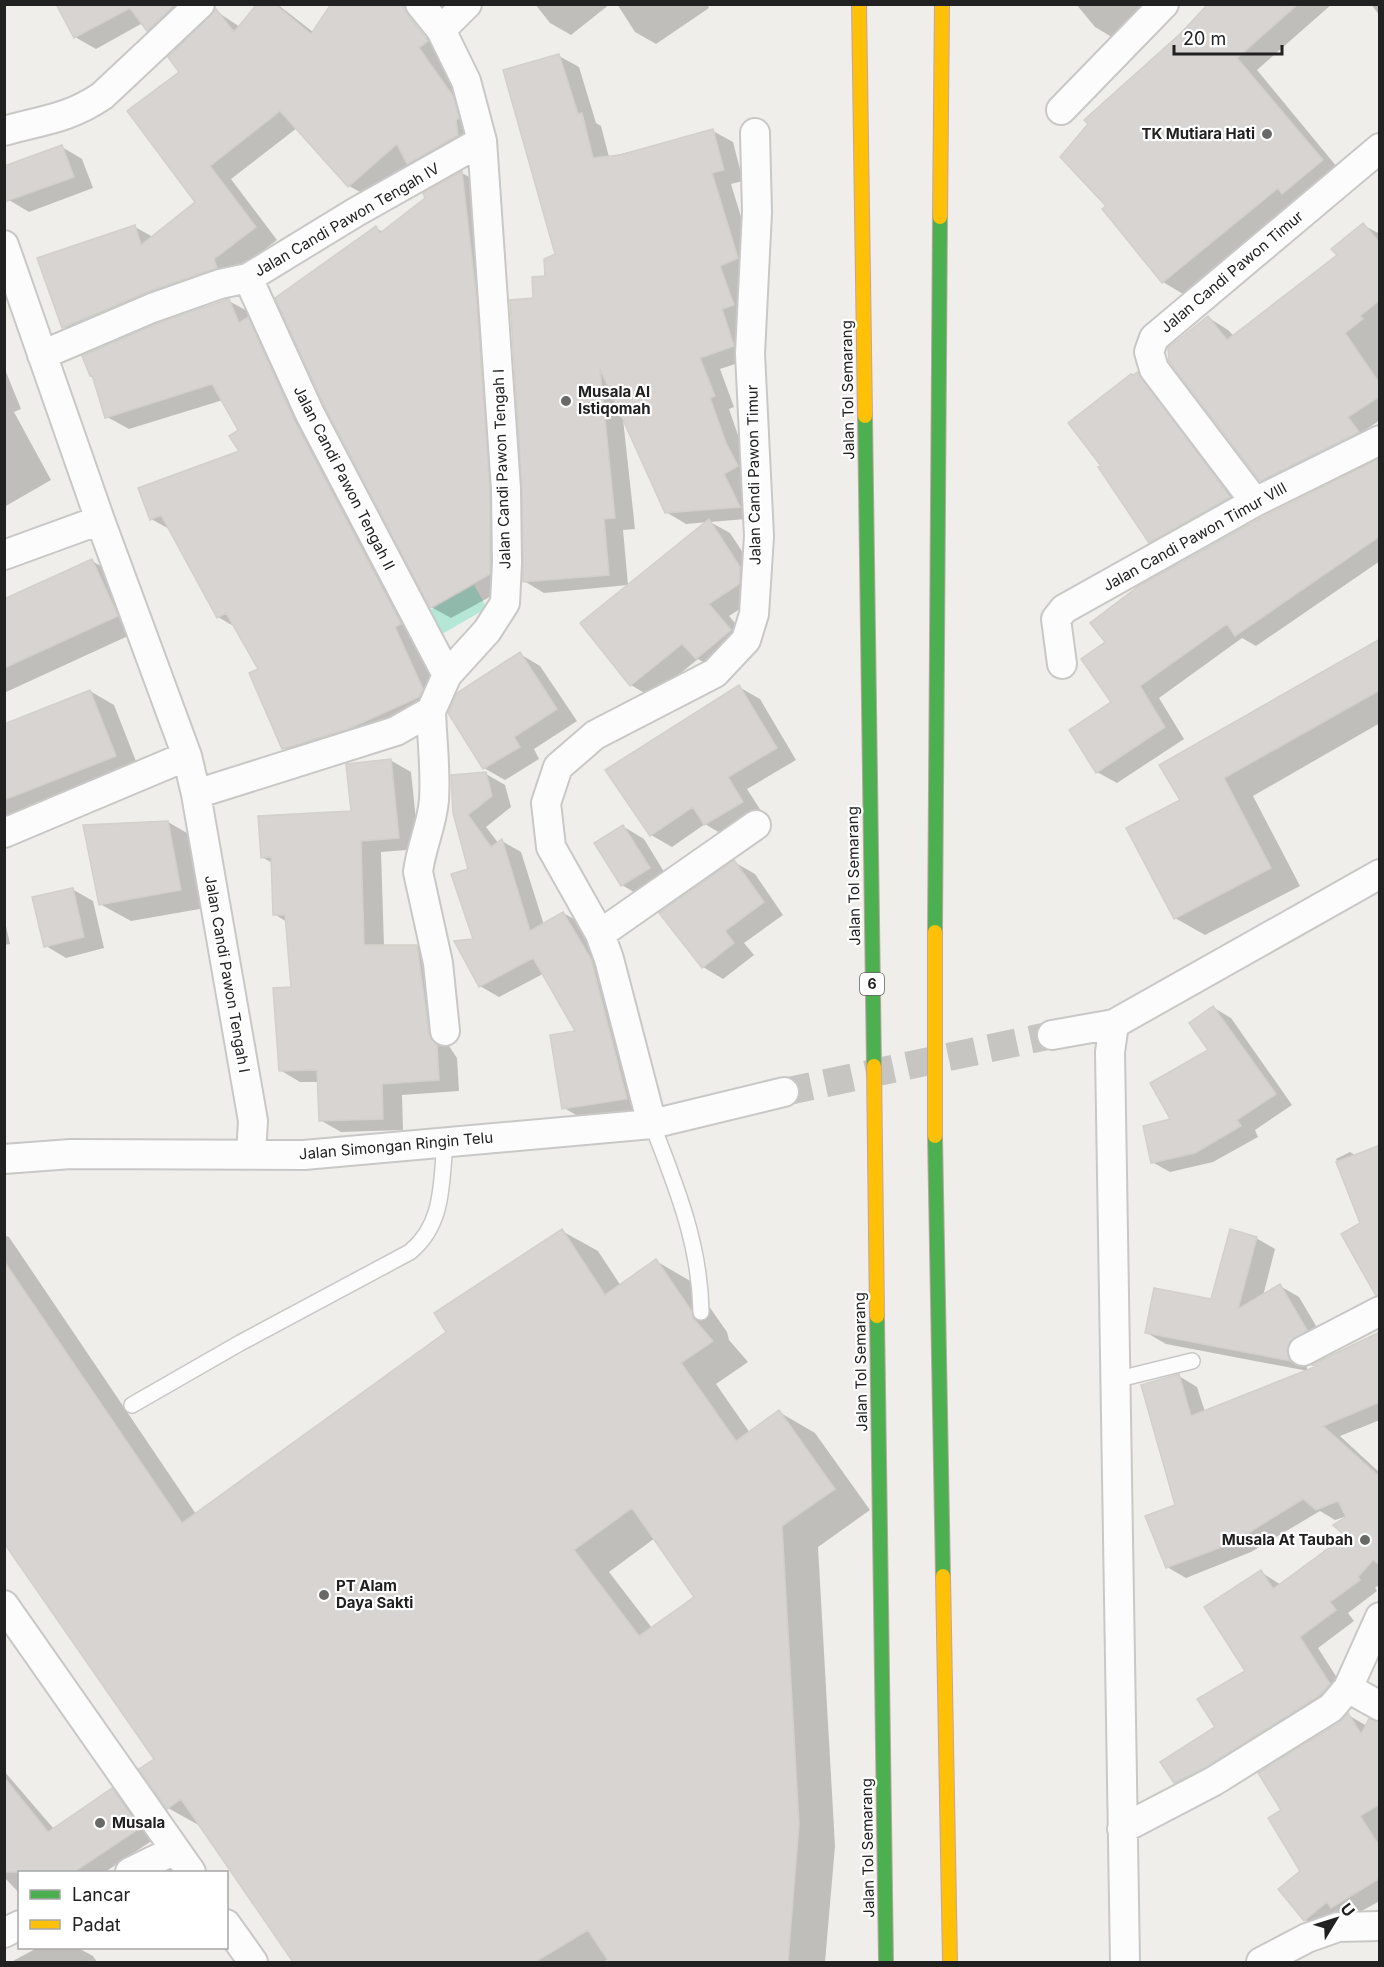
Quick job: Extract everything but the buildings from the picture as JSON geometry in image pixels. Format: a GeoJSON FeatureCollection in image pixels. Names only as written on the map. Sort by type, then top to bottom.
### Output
{"type":"FeatureCollection","features":[{"type":"Feature","properties":{"kind":"highway","name":"Jalan Tol Semarang"},"geometry":{"type":"LineString","coordinates":[[859,4],[886,1962]]}},
{"type":"Feature","properties":{"kind":"highway"},"geometry":{"type":"LineString","coordinates":[[942,4],[934,1054],[950,1962]]}},
{"type":"Feature","properties":{"kind":"street"},"geometry":{"type":"LineString","coordinates":[[4,131],[66,117],[102,96],[200,4]]}},
{"type":"Feature","properties":{"kind":"street","name":"Jalan Candi Pawon Tengah I"},"geometry":{"type":"LineString","coordinates":[[420,4],[441,30],[466,81],[482,141],[506,489],[505,603],[487,631],[447,675],[431,711]]}},
{"type":"Feature","properties":{"kind":"street"},"geometry":{"type":"LineString","coordinates":[[441,30],[467,4]]}},
{"type":"Feature","properties":{"kind":"street"},"geometry":{"type":"LineString","coordinates":[[1061,110],[1164,4]]}},
{"type":"Feature","properties":{"kind":"street","name":"Jalan Candi Pawon Timur"},"geometry":{"type":"LineString","coordinates":[[652,1124],[612,971],[600,934],[551,847],[546,803],[558,767],[595,735],[715,673],[746,640],[754,614],[759,536],[750,354],[757,212],[755,133]]}},
{"type":"Feature","properties":{"kind":"street","name":"Jalan Candi Pawon Tengah IV"},"geometry":{"type":"LineString","coordinates":[[42,355],[152,308],[220,284],[248,278],[356,212],[482,141]]}},
{"type":"Feature","properties":{"kind":"street","name":"Jalan Candi Pawon Timur"},"geometry":{"type":"LineString","coordinates":[[1255,502],[1154,369],[1149,352],[1154,338],[1375,160]]}},
{"type":"Feature","properties":{"kind":"street","name":"Jalan Candi Pawon Tengah I"},"geometry":{"type":"LineString","coordinates":[[4,245],[100,520],[187,756],[196,794],[253,1121],[251,1154]]}},
{"type":"Feature","properties":{"kind":"street","name":"Jalan Candi Pawon Tengah II"},"geometry":{"type":"LineString","coordinates":[[248,278],[315,424],[447,675]]}},
{"type":"Feature","properties":{"kind":"street","name":"Jalan Candi Pawon Timur VIII"},"geometry":{"type":"LineString","coordinates":[[1062,664],[1056,619],[1064,609],[1255,502],[1380,440]]}},
{"type":"Feature","properties":{"kind":"street"},"geometry":{"type":"LineString","coordinates":[[4,555],[100,520]]}},
{"type":"Feature","properties":{"kind":"street"},"geometry":{"type":"LineString","coordinates":[[196,794],[396,731],[431,711],[434,798],[431,825],[420,857],[418,872],[427,924],[438,963],[445,1032]]}},
{"type":"Feature","properties":{"kind":"street"},"geometry":{"type":"LineString","coordinates":[[4,833],[187,756]]}},
{"type":"Feature","properties":{"kind":"street"},"geometry":{"type":"LineString","coordinates":[[600,934],[756,825]]}},
{"type":"Feature","properties":{"kind":"street"},"geometry":{"type":"LineString","coordinates":[[1052,1035],[1113,1024],[1380,874]]}},
{"type":"Feature","properties":{"kind":"street"},"geometry":{"type":"LineString","coordinates":[[1113,1024],[1110,1052],[1125,1962]]}},
{"type":"Feature","properties":{"kind":"street","name":"Jalan Simongan Ringin Telu"},"geometry":{"type":"LineString","coordinates":[[4,1159],[71,1154],[304,1155],[652,1124],[784,1092]]}},
{"type":"Feature","properties":{"kind":"street"},"geometry":{"type":"LineString","coordinates":[[1303,1352],[1380,1311]]}},
{"type":"Feature","properties":{"kind":"street"},"geometry":{"type":"LineString","coordinates":[[4,1605],[190,1871]]}},
{"type":"Feature","properties":{"kind":"street"},"geometry":{"type":"LineString","coordinates":[[1122,1829],[1214,1781],[1331,1708],[1347,1688],[1380,1617]]}},
{"type":"Feature","properties":{"kind":"street"},"geometry":{"type":"LineString","coordinates":[[1347,1688],[1380,1706]]}},
{"type":"Feature","properties":{"kind":"street"},"geometry":{"type":"LineString","coordinates":[[132,1871],[175,1850]]}},
{"type":"Feature","properties":{"kind":"street"},"geometry":{"type":"LineString","coordinates":[[4,1933],[18,1925]]}},
{"type":"Feature","properties":{"kind":"street"},"geometry":{"type":"LineString","coordinates":[[1262,1962],[1307,1938],[1338,1927],[1380,1926]]}},
{"type":"Feature","properties":{"kind":"street"},"geometry":{"type":"LineString","coordinates":[[228,1927],[253,1962]]}},
{"type":"Feature","properties":{"kind":"lane"},"geometry":{"type":"LineString","coordinates":[[652,1124],[689,1225],[699,1275],[701,1311]]}},
{"type":"Feature","properties":{"kind":"lane"},"geometry":{"type":"LineString","coordinates":[[132,1405],[240,1343],[410,1252],[423,1241],[433,1226],[439,1210],[445,1142]]}},
{"type":"Feature","properties":{"kind":"lane"},"geometry":{"type":"LineString","coordinates":[[1115,1380],[1192,1361]]}},
{"type":"Feature","properties":{"kind":"green space"},"geometry":{"type":"Polygon","coordinates":[[[474,585],[487,608],[437,637],[423,614],[474,585]]]}},
{"type":"Feature","properties":{"kind":"tunnel"},"geometry":{"type":"LineString","coordinates":[[784,1092],[1052,1035]]}},
{"type":"Feature","properties":{"kind":"traffic: fast"},"geometry":{"type":"LineString","coordinates":[[935,932],[940,217]]}},
{"type":"Feature","properties":{"kind":"traffic: fast"},"geometry":{"type":"LineString","coordinates":[[865,416],[874,1066]]}},
{"type":"Feature","properties":{"kind":"traffic: fast"},"geometry":{"type":"LineString","coordinates":[[935,1136],[943,1576]]}},
{"type":"Feature","properties":{"kind":"traffic: fast"},"geometry":{"type":"LineString","coordinates":[[877,1316],[886,1962]]}},
{"type":"Feature","properties":{"kind":"traffic: slow"},"geometry":{"type":"LineString","coordinates":[[859,4],[865,416]]}},
{"type":"Feature","properties":{"kind":"traffic: slow"},"geometry":{"type":"LineString","coordinates":[[940,217],[942,4]]}},
{"type":"Feature","properties":{"kind":"traffic: slow"},"geometry":{"type":"LineString","coordinates":[[935,932],[935,1136]]}},
{"type":"Feature","properties":{"kind":"traffic: slow"},"geometry":{"type":"LineString","coordinates":[[874,1066],[877,1316]]}},
{"type":"Feature","properties":{"kind":"traffic: slow"},"geometry":{"type":"LineString","coordinates":[[943,1576],[950,1962]]}},
{"type":"Feature","properties":{"kind":"place","name":"TK Mutiara Hati"},"geometry":{"type":"Point","coordinates":[1267,134]}},
{"type":"Feature","properties":{"kind":"place","name":"Musala Al Istiqomah"},"geometry":{"type":"Point","coordinates":[566,401]}},
{"type":"Feature","properties":{"kind":"place","name":"Musala At Taubah"},"geometry":{"type":"Point","coordinates":[1365,1540]}},
{"type":"Feature","properties":{"kind":"place","name":"PT Alam Daya Sakti"},"geometry":{"type":"Point","coordinates":[324,1595]}},
{"type":"Feature","properties":{"kind":"place","name":"Musala"},"geometry":{"type":"Point","coordinates":[100,1823]}}]}
